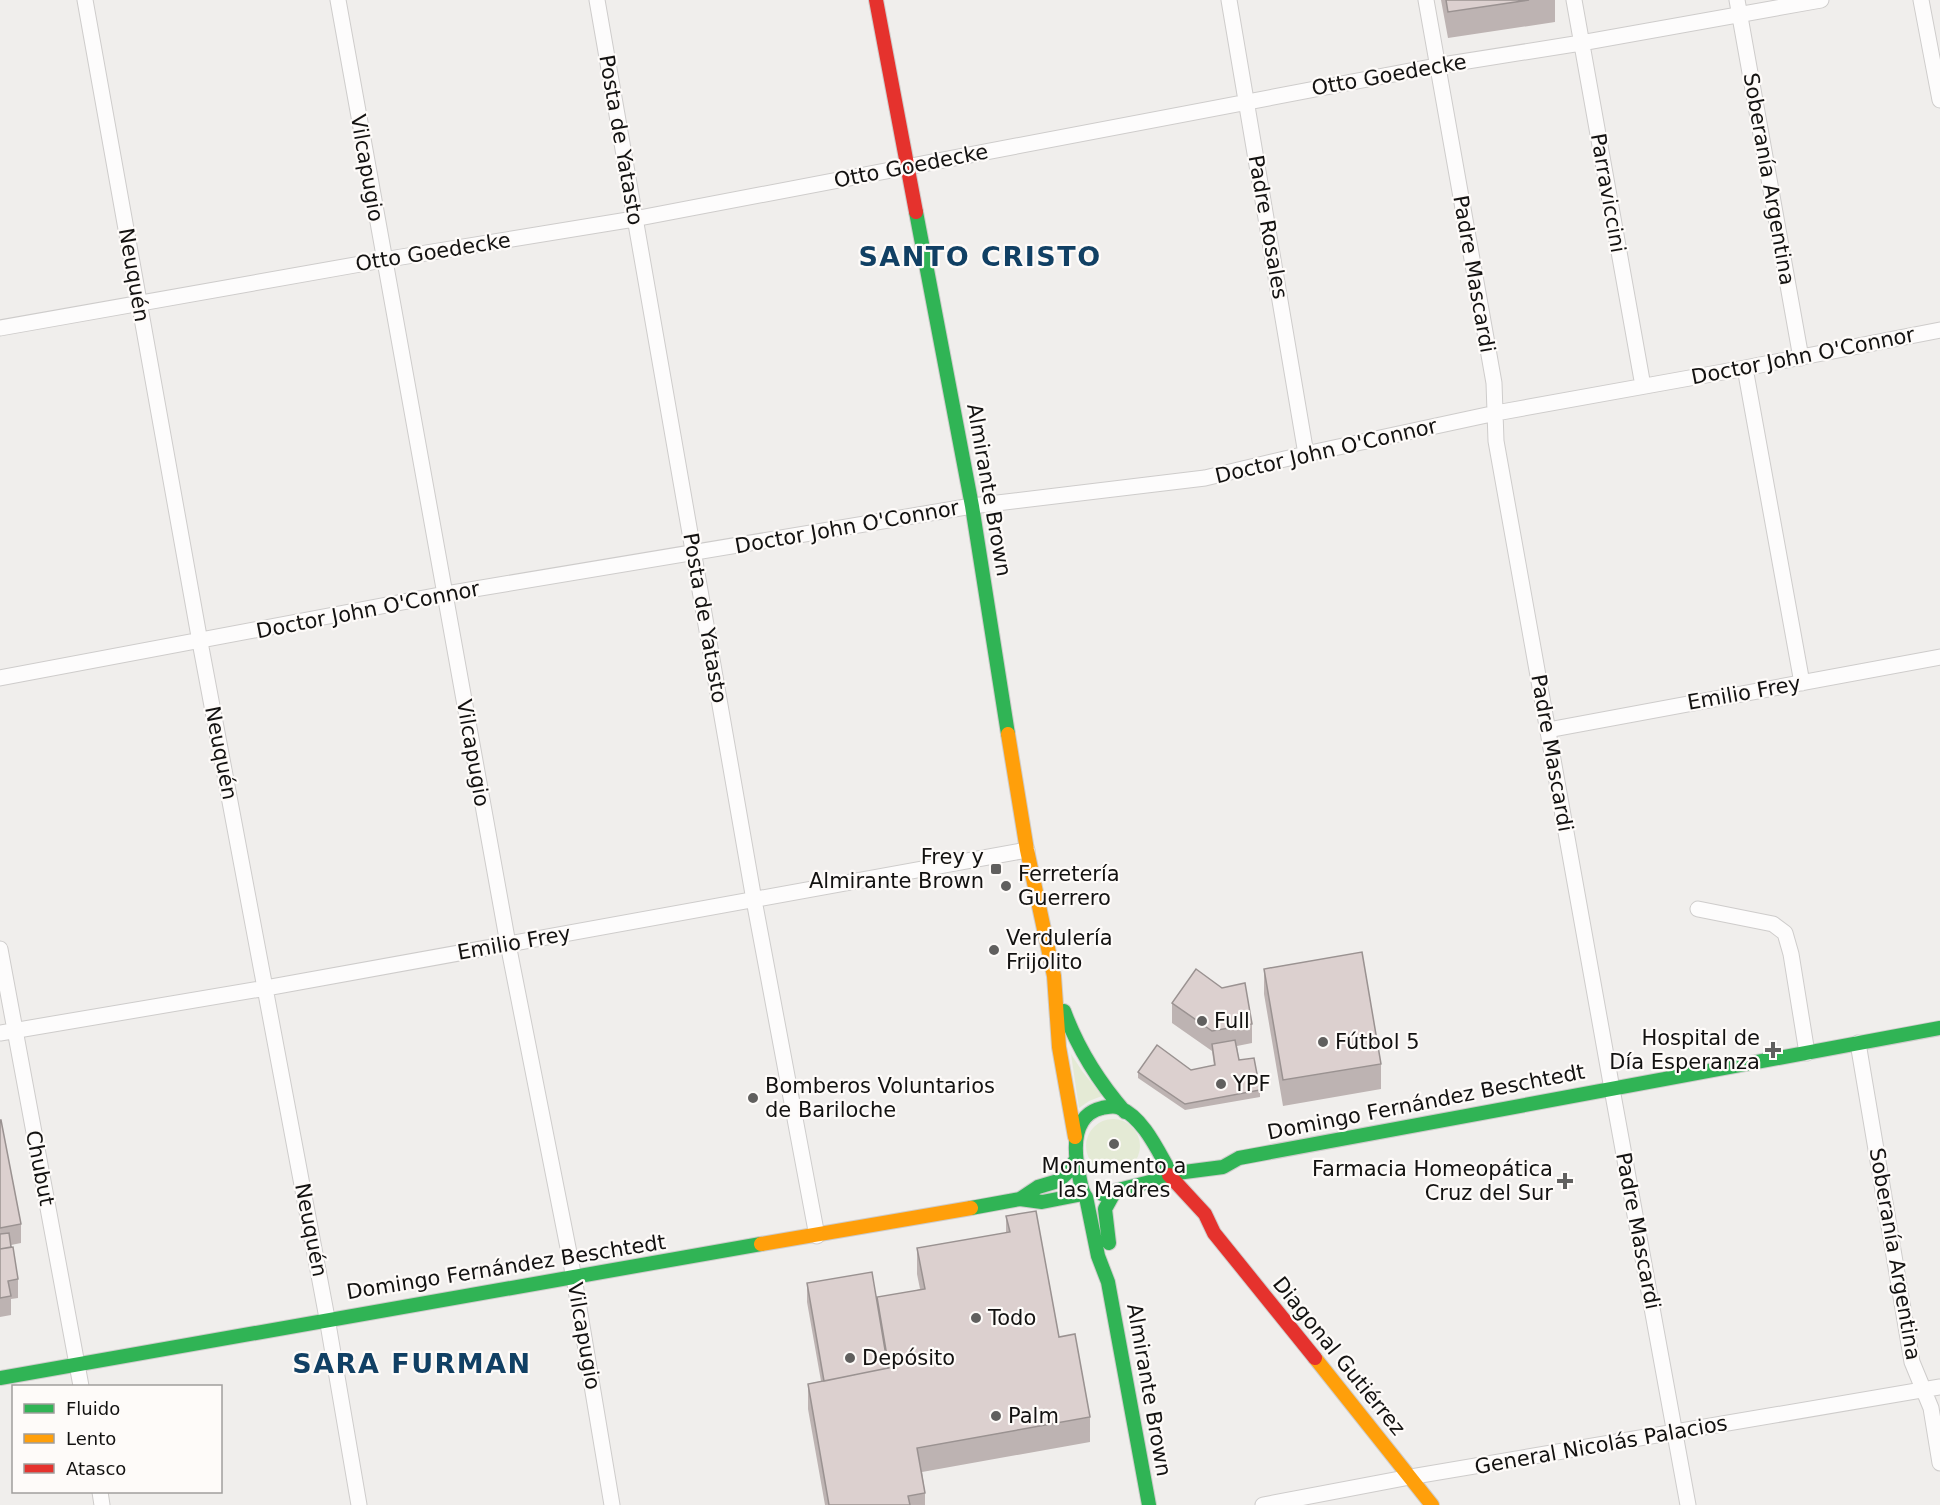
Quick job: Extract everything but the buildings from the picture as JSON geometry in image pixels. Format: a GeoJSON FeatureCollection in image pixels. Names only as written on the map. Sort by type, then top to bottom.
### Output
{"type":"FeatureCollection","features":[{"type":"Feature","properties":{"kind":"street","name":"Neuquén"},"geometry":{"type":"LineString","coordinates":[[85,0],[200,642],[327,1318],[359,1505]]}},
{"type":"Feature","properties":{"kind":"street","name":"Vilcapugio"},"geometry":{"type":"LineString","coordinates":[[338,0],[507,944],[574,1278],[612,1505]]}},
{"type":"Feature","properties":{"kind":"street","name":"Posta de Yatasto"},"geometry":{"type":"LineString","coordinates":[[597,0],[754,900],[818,1236]]}},
{"type":"Feature","properties":{"kind":"street","name":"Almirante Brown"},"geometry":{"type":"LineString","coordinates":[[876,0],[972,506],[1027,850],[1056,988],[1070,1031],[1079,1049],[1106,1089],[1152,1141]]}},
{"type":"Feature","properties":{"kind":"street","name":"Padre Rosales"},"geometry":{"type":"LineString","coordinates":[[1229,0],[1306,454]]}},
{"type":"Feature","properties":{"kind":"street","name":"Padre Mascardi"},"geometry":{"type":"LineString","coordinates":[[1426,0],[1494,383],[1496,441],[1688,1505]]}},
{"type":"Feature","properties":{"kind":"street","name":"Parraviccini"},"geometry":{"type":"LineString","coordinates":[[1574,0],[1642,386]]}},
{"type":"Feature","properties":{"kind":"street","name":"Otto Goedecke"},"geometry":{"type":"LineString","coordinates":[[0,328],[383,260],[634,219],[1437,66],[1581,43],[1738,7],[1821,0]]}},
{"type":"Feature","properties":{"kind":"street"},"geometry":{"type":"LineString","coordinates":[[1921,0],[1940,100]]}},
{"type":"Feature","properties":{"kind":"street","name":"Soberanía Argentina"},"geometry":{"type":"LineString","coordinates":[[1738,7],[1801,358]]}},
{"type":"Feature","properties":{"kind":"street","name":"Doctor John O'Connor"},"geometry":{"type":"LineString","coordinates":[[0,678],[445,594],[972,506],[1205,478],[1496,413],[1745,369],[1940,330]]}},
{"type":"Feature","properties":{"kind":"street"},"geometry":{"type":"LineString","coordinates":[[1745,369],[1802,683]]}},
{"type":"Feature","properties":{"kind":"street","name":"Emilio Frey"},"geometry":{"type":"LineString","coordinates":[[1548,730],[1940,657]]}},
{"type":"Feature","properties":{"kind":"street","name":"Emilio Frey"},"geometry":{"type":"LineString","coordinates":[[7,1031],[266,987],[1027,850]]}},
{"type":"Feature","properties":{"kind":"street"},"geometry":{"type":"LineString","coordinates":[[1698,909],[1773,924],[1785,933],[1791,954],[1808,1053]]}},
{"type":"Feature","properties":{"kind":"street","name":"Chubut"},"geometry":{"type":"LineString","coordinates":[[0,949],[7,1031],[81,1385]]}},
{"type":"Feature","properties":{"kind":"street","name":"Almirante Brown"},"geometry":{"type":"LineString","coordinates":[[1056,988],[1059,1047],[1075,1137],[1076,1159],[1098,1256],[1108,1282],[1149,1505]]}},
{"type":"Feature","properties":{"kind":"street","name":"Domingo Fernández Beschtedt"},"geometry":{"type":"LineString","coordinates":[[0,1378],[327,1318],[574,1278],[1020,1199],[1042,1203],[1115,1191],[1165,1176],[1223,1167],[1239,1158],[1940,1028]]}},
{"type":"Feature","properties":{"kind":"street","name":"Soberanía Argentina"},"geometry":{"type":"LineString","coordinates":[[1858,1043],[1912,1362],[1931,1408],[1940,1463]]}},
{"type":"Feature","properties":{"kind":"street"},"geometry":{"type":"LineString","coordinates":[[1075,1137],[1082,1122],[1096,1109],[1112,1106],[1119,1107],[1125,1112]]}},
{"type":"Feature","properties":{"kind":"street"},"geometry":{"type":"LineString","coordinates":[[1152,1141],[1169,1170],[1165,1176]]}},
{"type":"Feature","properties":{"kind":"street","name":"Domingo Fernández Beschtedt"},"geometry":{"type":"LineString","coordinates":[[1152,1141],[1180,1157],[1219,1155],[1239,1158]]}},
{"type":"Feature","properties":{"kind":"street","name":"Domingo Fernández Beschtedt"},"geometry":{"type":"LineString","coordinates":[[1020,1199],[1038,1187],[1058,1181],[1069,1171],[1076,1159]]}},
{"type":"Feature","properties":{"kind":"street","name":"Diagonal Gutiérrez"},"geometry":{"type":"LineString","coordinates":[[1165,1176],[1168,1188],[1196,1220],[1214,1233],[1432,1505]]}},
{"type":"Feature","properties":{"kind":"street","name":"Almirante Brown"},"geometry":{"type":"LineString","coordinates":[[1108,1282],[1111,1253],[1105,1209],[1115,1191]]}},
{"type":"Feature","properties":{"kind":"street","name":"General Nicolás Palacios"},"geometry":{"type":"LineString","coordinates":[[1263,1505],[1410,1477],[1940,1387]]}},
{"type":"Feature","properties":{"kind":"green space"},"geometry":{"type":"Polygon","coordinates":[[[1071,1054],[1102,1096],[1079,1108],[1071,1054]]]}},
{"type":"Feature","properties":{"kind":"green space"},"geometry":{"type":"Polygon","coordinates":[[[1108,1119],[1118,1119],[1132,1127],[1138,1136],[1140,1146],[1138,1156],[1132,1165],[1118,1173],[1108,1173],[1091,1161],[1086,1151],[1086,1141],[1098,1124],[1108,1119]]]}},
{"type":"Feature","properties":{"kind":"traffic: fast"},"geometry":{"type":"LineString","coordinates":[[916,212],[972,506],[1008,734]]}},
{"type":"Feature","properties":{"kind":"traffic: fast"},"geometry":{"type":"LineString","coordinates":[[1064,1011],[1090,1064],[1125,1112]]}},
{"type":"Feature","properties":{"kind":"traffic: fast"},"geometry":{"type":"LineString","coordinates":[[1169,1174],[1223,1167],[1239,1158],[1940,1028]]}},
{"type":"Feature","properties":{"kind":"traffic: fast"},"geometry":{"type":"LineString","coordinates":[[1149,1505],[1108,1282],[1098,1256],[1079,1175],[1076,1145],[1080,1126],[1092,1112],[1102,1108],[1120,1108],[1136,1119],[1149,1135],[1169,1170],[1169,1175]]}},
{"type":"Feature","properties":{"kind":"traffic: fast"},"geometry":{"type":"LineString","coordinates":[[1020,1199],[1038,1187],[1058,1181],[1069,1171],[1076,1159]]}},
{"type":"Feature","properties":{"kind":"traffic: fast"},"geometry":{"type":"LineString","coordinates":[[1102,1194],[1162,1179],[1169,1175]]}},
{"type":"Feature","properties":{"kind":"traffic: fast"},"geometry":{"type":"LineString","coordinates":[[1109,1243],[1105,1209],[1115,1191]]}},
{"type":"Feature","properties":{"kind":"traffic: fast"},"geometry":{"type":"LineString","coordinates":[[971,1208],[1020,1199],[1042,1202],[1083,1194]]}},
{"type":"Feature","properties":{"kind":"traffic: fast"},"geometry":{"type":"LineString","coordinates":[[0,1378],[761,1244]]}},
{"type":"Feature","properties":{"kind":"traffic: slow"},"geometry":{"type":"LineString","coordinates":[[1008,734],[1027,850],[1054,976],[1059,1047],[1075,1137]]}},
{"type":"Feature","properties":{"kind":"traffic: slow"},"geometry":{"type":"LineString","coordinates":[[761,1244],[971,1208]]}},
{"type":"Feature","properties":{"kind":"traffic: slow"},"geometry":{"type":"LineString","coordinates":[[1315,1358],[1432,1505]]}},
{"type":"Feature","properties":{"kind":"traffic: jam"},"geometry":{"type":"LineString","coordinates":[[876,0],[916,212]]}},
{"type":"Feature","properties":{"kind":"traffic: jam"},"geometry":{"type":"LineString","coordinates":[[1169,1175],[1205,1214],[1214,1233],[1315,1358]]}},
{"type":"Feature","properties":{"kind":"place","name":"Frey y Almirante Brown"},"geometry":{"type":"Point","coordinates":[996,869]}},
{"type":"Feature","properties":{"kind":"place","name":"Ferretería Guerrero"},"geometry":{"type":"Point","coordinates":[1006,886]}},
{"type":"Feature","properties":{"kind":"place","name":"Verdulería Frijolito"},"geometry":{"type":"Point","coordinates":[994,950]}},
{"type":"Feature","properties":{"kind":"place","name":"Full"},"geometry":{"type":"Point","coordinates":[1202,1021]}},
{"type":"Feature","properties":{"kind":"place","name":"Fútbol 5"},"geometry":{"type":"Point","coordinates":[1323,1042]}},
{"type":"Feature","properties":{"kind":"place","name":"Hospital de Día Esperanza"},"geometry":{"type":"Point","coordinates":[1773,1050]}},
{"type":"Feature","properties":{"kind":"place","name":"YPF"},"geometry":{"type":"Point","coordinates":[1221,1084]}},
{"type":"Feature","properties":{"kind":"place","name":"Bomberos Voluntarios de Bariloche"},"geometry":{"type":"Point","coordinates":[753,1098]}},
{"type":"Feature","properties":{"kind":"place","name":"Monumento a las Madres"},"geometry":{"type":"Point","coordinates":[1114,1144]}},
{"type":"Feature","properties":{"kind":"place","name":"Farmacia Homeopática Cruz del Sur"},"geometry":{"type":"Point","coordinates":[1565,1181]}},
{"type":"Feature","properties":{"kind":"place","name":"Todo"},"geometry":{"type":"Point","coordinates":[976,1318]}},
{"type":"Feature","properties":{"kind":"place","name":"Depósito"},"geometry":{"type":"Point","coordinates":[850,1358]}},
{"type":"Feature","properties":{"kind":"place","name":"Palm"},"geometry":{"type":"Point","coordinates":[996,1416]}},
{"type":"Feature","properties":{"kind":"district","name":"SANTO CRISTO"},"geometry":{"type":"Point","coordinates":[980,257]}},
{"type":"Feature","properties":{"kind":"district","name":"SARA FURMAN"},"geometry":{"type":"Point","coordinates":[412,1364]}}]}
